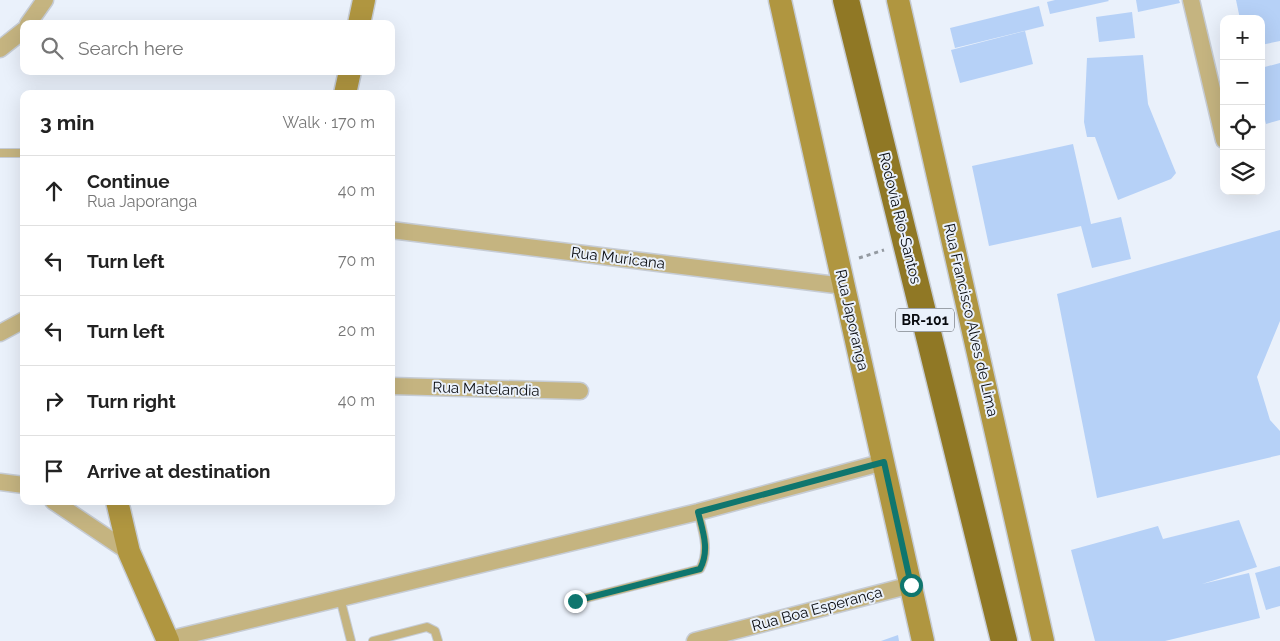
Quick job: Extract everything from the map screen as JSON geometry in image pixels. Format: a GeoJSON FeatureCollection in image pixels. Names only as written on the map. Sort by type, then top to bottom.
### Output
{"type":"FeatureCollection","features":[{"type":"Feature","properties":{"kind":"highway","name":"Rodovia Rio-Santos"},"geometry":{"type":"LineString","coordinates":[[846,0],[1004,641]]}},
{"type":"Feature","properties":{"kind":"main road"},"geometry":{"type":"LineString","coordinates":[[360,20],[364,0]]}},
{"type":"Feature","properties":{"kind":"main road","name":"Rua Japoranga"},"geometry":{"type":"LineString","coordinates":[[780,0],[923,641]]}},
{"type":"Feature","properties":{"kind":"main road","name":"Rua Francisco Alves de Lima"},"geometry":{"type":"LineString","coordinates":[[898,0],[1043,641]]}},
{"type":"Feature","properties":{"kind":"main road"},"geometry":{"type":"LineString","coordinates":[[346,90],[349,75]]}},
{"type":"Feature","properties":{"kind":"main road"},"geometry":{"type":"LineString","coordinates":[[118,505],[129,552],[168,640]]}},
{"type":"Feature","properties":{"kind":"street"},"geometry":{"type":"LineString","coordinates":[[31,20],[45,0]]}},
{"type":"Feature","properties":{"kind":"street"},"geometry":{"type":"LineString","coordinates":[[1191,0],[1220,123]]}},
{"type":"Feature","properties":{"kind":"street"},"geometry":{"type":"LineString","coordinates":[[0,49],[20,33]]}},
{"type":"Feature","properties":{"kind":"street","name":"Rua Muricana"},"geometry":{"type":"LineString","coordinates":[[395,230],[844,286]]}},
{"type":"Feature","properties":{"kind":"street"},"geometry":{"type":"LineString","coordinates":[[0,333],[20,322]]}},
{"type":"Feature","properties":{"kind":"street","name":"Rua Matelandia"},"geometry":{"type":"LineString","coordinates":[[395,386],[580,391]]}},
{"type":"Feature","properties":{"kind":"street"},"geometry":{"type":"LineString","coordinates":[[168,640],[698,512],[884,462]]}},
{"type":"Feature","properties":{"kind":"street"},"geometry":{"type":"LineString","coordinates":[[0,482],[20,484]]}},
{"type":"Feature","properties":{"kind":"street"},"geometry":{"type":"LineString","coordinates":[[59,505],[129,552]]}},
{"type":"Feature","properties":{"kind":"street","name":"Rua Boa Esperança"},"geometry":{"type":"LineString","coordinates":[[695,641],[911,585]]}},
{"type":"Feature","properties":{"kind":"lane"},"geometry":{"type":"LineString","coordinates":[[0,153],[20,153]]}},
{"type":"Feature","properties":{"kind":"lane"},"geometry":{"type":"LineString","coordinates":[[575,601],[700,569],[705,560],[707,548],[698,512]]}},
{"type":"Feature","properties":{"kind":"lane"},"geometry":{"type":"LineString","coordinates":[[340,598],[352,641]]}},
{"type":"Feature","properties":{"kind":"lane"},"geometry":{"type":"LineString","coordinates":[[373,641],[427,627],[435,631],[438,641]]}},
{"type":"Feature","properties":{"kind":"path"},"geometry":{"type":"LineString","coordinates":[[839,264],[906,244]]}},
{"type":"Feature","properties":{"kind":"building"},"geometry":{"type":"Polygon","coordinates":[[[1055,0],[1109,1],[1050,14],[1047,2],[1055,0]]]}},
{"type":"Feature","properties":{"kind":"building"},"geometry":{"type":"Polygon","coordinates":[[[1136,0],[1179,0],[1180,3],[1138,12],[1136,0]]]}},
{"type":"Feature","properties":{"kind":"building"},"geometry":{"type":"Polygon","coordinates":[[[1236,0],[1280,0],[1280,41],[1265,44],[1265,15],[1239,15],[1236,0]]]}},
{"type":"Feature","properties":{"kind":"building"},"geometry":{"type":"Polygon","coordinates":[[[1039,6],[1044,26],[955,48],[950,28],[1039,6]]]}},
{"type":"Feature","properties":{"kind":"building"},"geometry":{"type":"Polygon","coordinates":[[[1132,12],[1135,38],[1099,42],[1096,17],[1132,12]]]}},
{"type":"Feature","properties":{"kind":"building"},"geometry":{"type":"Polygon","coordinates":[[[1025,31],[1033,64],[960,83],[951,50],[1025,31]]]}},
{"type":"Feature","properties":{"kind":"building"},"geometry":{"type":"Polygon","coordinates":[[[1143,55],[1148,104],[1176,173],[1171,179],[1118,200],[1095,137],[1087,137],[1084,122],[1087,58],[1143,55]]]}},
{"type":"Feature","properties":{"kind":"building"},"geometry":{"type":"Polygon","coordinates":[[[1280,63],[1280,120],[1266,124],[1265,120],[1265,67],[1280,63]]]}},
{"type":"Feature","properties":{"kind":"building"},"geometry":{"type":"Polygon","coordinates":[[[1073,144],[1091,224],[1121,217],[1131,259],[1092,268],[1081,226],[989,246],[972,166],[1073,144]]]}},
{"type":"Feature","properties":{"kind":"building"},"geometry":{"type":"Polygon","coordinates":[[[1280,230],[1280,321],[1257,377],[1270,420],[1280,431],[1280,455],[1097,498],[1057,294],[1280,230]]]}},
{"type":"Feature","properties":{"kind":"building"},"geometry":{"type":"Polygon","coordinates":[[[1239,520],[1257,567],[1202,584],[1249,573],[1260,618],[1165,641],[1095,641],[1071,550],[1158,526],[1163,539],[1239,520]]]}},
{"type":"Feature","properties":{"kind":"building"},"geometry":{"type":"Polygon","coordinates":[[[1280,566],[1280,606],[1266,610],[1255,573],[1280,566]]]}},
{"type":"Feature","properties":{"kind":"building"},"geometry":{"type":"Polygon","coordinates":[[[898,635],[899,641],[881,641],[898,635]]]}},
{"type":"Feature","properties":{"kind":"route"},"geometry":{"type":"LineString","coordinates":[[575,601],[700,569],[705,560],[707,548],[698,512],[884,462],[911,585]]}}]}
